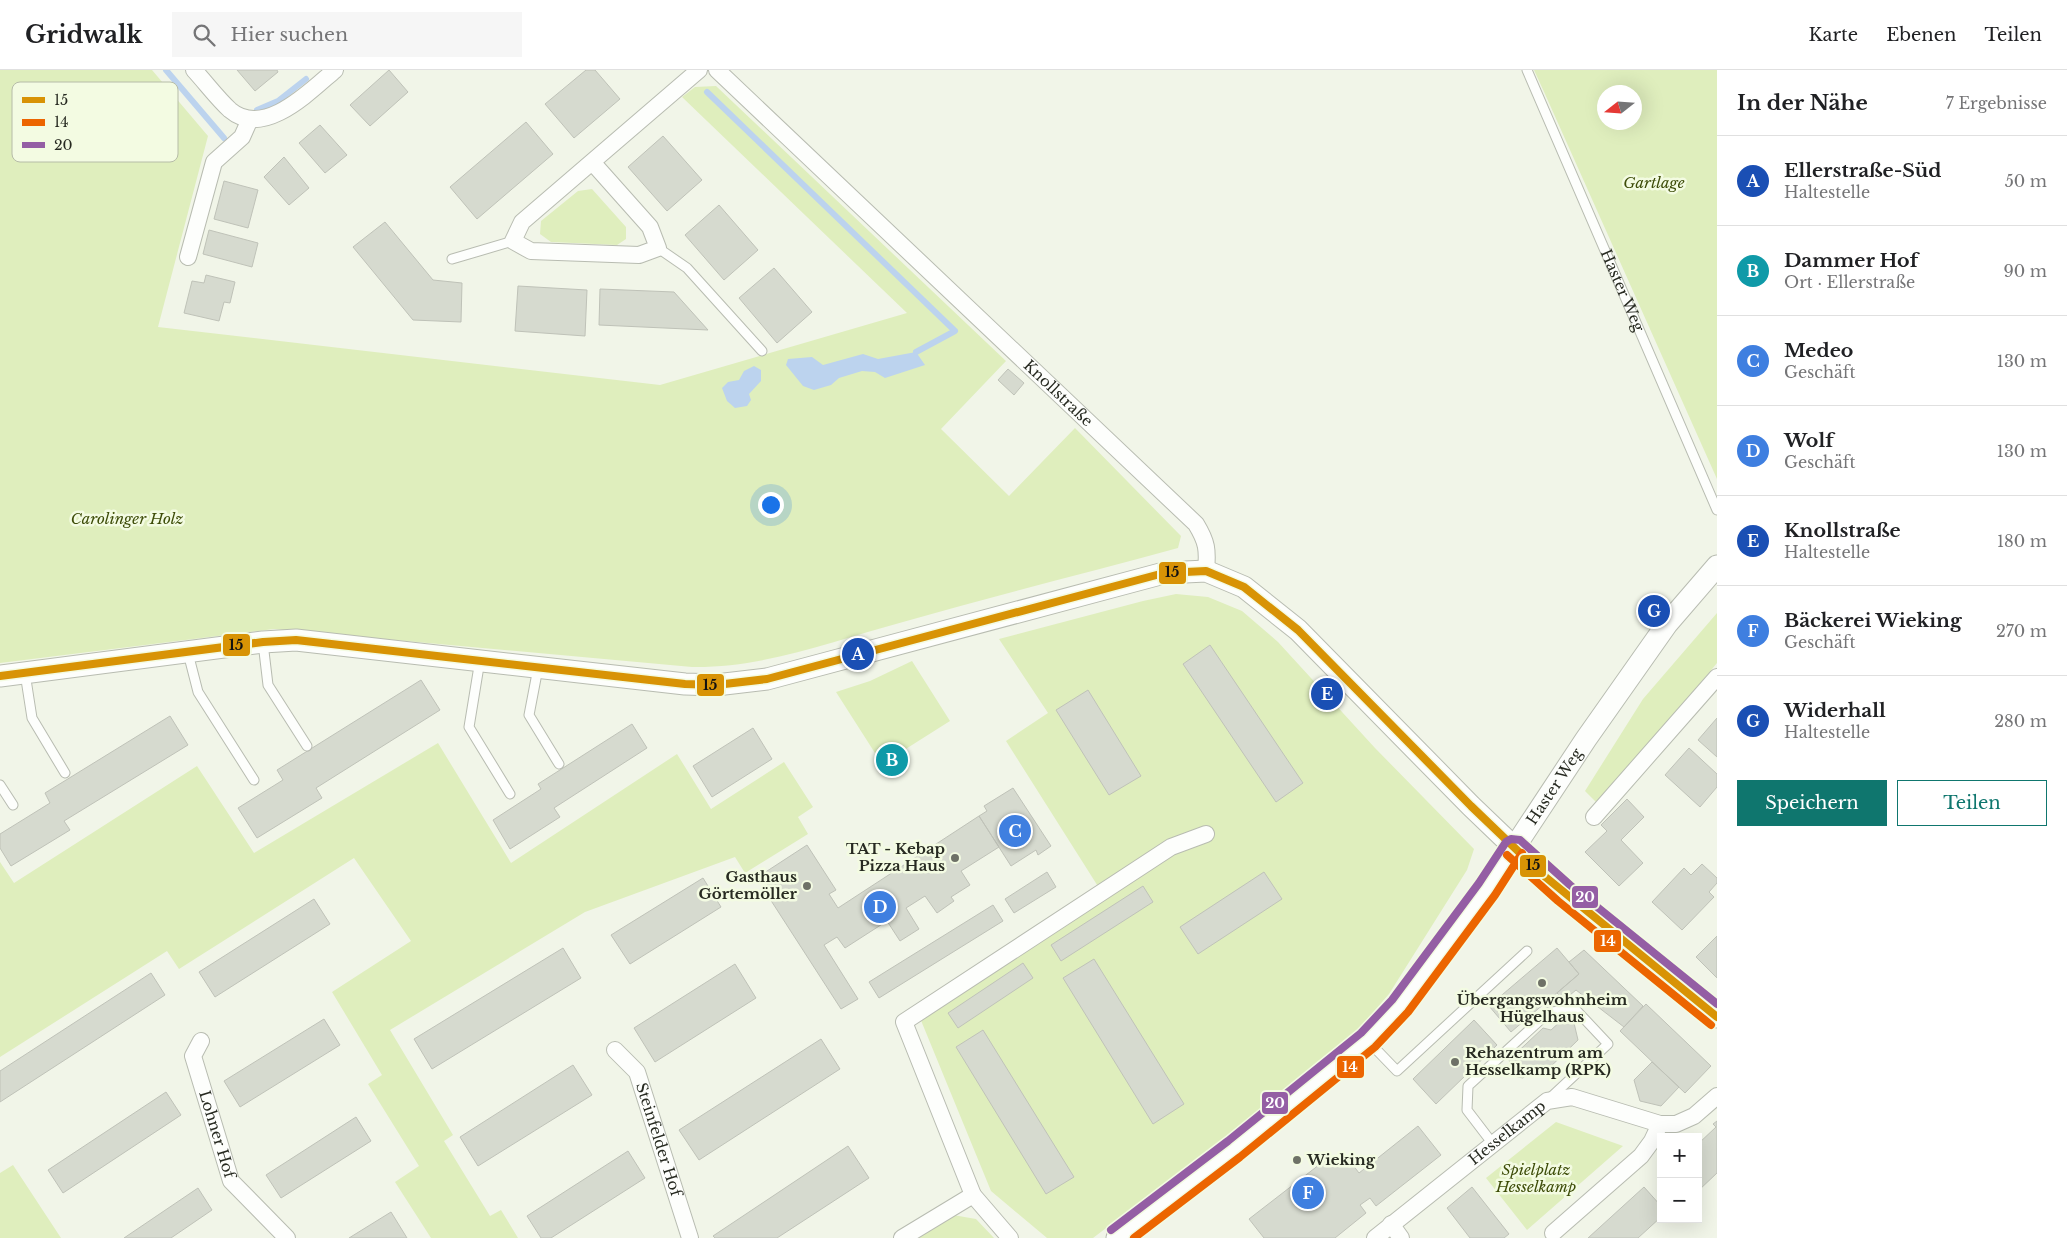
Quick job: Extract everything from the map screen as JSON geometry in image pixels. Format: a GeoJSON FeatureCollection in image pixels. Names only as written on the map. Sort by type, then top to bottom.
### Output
{"type":"FeatureCollection","features":[{"type":"Feature","properties":{"kind":"street"},"geometry":{"type":"LineString","coordinates":[[194,70],[232,111],[250,119],[259,120],[274,115],[308,92],[335,70]]}},
{"type":"Feature","properties":{"kind":"street"},"geometry":{"type":"LineString","coordinates":[[593,163],[650,227],[658,248],[639,255],[531,251],[513,241],[522,222],[699,70]]}},
{"type":"Feature","properties":{"kind":"street","name":"Knollstraße"},"geometry":{"type":"LineString","coordinates":[[716,70],[1196,524],[1206,540],[1208,555],[1206,571]]}},
{"type":"Feature","properties":{"kind":"street"},"geometry":{"type":"LineString","coordinates":[[188,257],[214,162],[242,137],[250,119]]}},
{"type":"Feature","properties":{"kind":"street","name":"Haster Weg"},"geometry":{"type":"LineString","coordinates":[[1117,1238],[1234,1149],[1368,1040],[1400,1006],[1487,889],[1586,739],[1667,624],[1717,566]]}},
{"type":"Feature","properties":{"kind":"street"},"geometry":{"type":"LineString","coordinates":[[0,676],[263,642],[296,640],[685,684],[741,684],[791,673],[1164,573],[1206,571],[1244,587],[1298,630],[1514,848],[1564,893],[1717,1017]]}},
{"type":"Feature","properties":{"kind":"street"},"geometry":{"type":"LineString","coordinates":[[1594,817],[1717,677]]}},
{"type":"Feature","properties":{"kind":"street"},"geometry":{"type":"LineString","coordinates":[[1010,1238],[973,1195],[904,1022],[1172,847],[1206,834]]}},
{"type":"Feature","properties":{"kind":"street","name":"Lohner Hof"},"geometry":{"type":"LineString","coordinates":[[200,1041],[193,1056],[231,1181],[287,1238]]}},
{"type":"Feature","properties":{"kind":"street","name":"Steinfelder Hof"},"geometry":{"type":"LineString","coordinates":[[615,1050],[637,1072],[690,1238]]}},
{"type":"Feature","properties":{"kind":"street","name":"Hesselkamp"},"geometry":{"type":"LineString","coordinates":[[1375,1238],[1547,1101],[1572,1097],[1660,1124],[1676,1124],[1694,1116],[1717,1096]]}},
{"type":"Feature","properties":{"kind":"street"},"geometry":{"type":"LineString","coordinates":[[1552,1233],[1641,1156],[1652,1141],[1660,1124]]}},
{"type":"Feature","properties":{"kind":"street"},"geometry":{"type":"LineString","coordinates":[[902,1238],[973,1195]]}},
{"type":"Feature","properties":{"kind":"street"},"geometry":{"type":"LineString","coordinates":[[1391,1224],[1401,1238]]}},
{"type":"Feature","properties":{"kind":"lane","name":"Haster Weg"},"geometry":{"type":"LineString","coordinates":[[1527,70],[1717,510]]}},
{"type":"Feature","properties":{"kind":"lane"},"geometry":{"type":"LineString","coordinates":[[452,259],[513,241]]}},
{"type":"Feature","properties":{"kind":"lane"},"geometry":{"type":"LineString","coordinates":[[658,248],[687,268],[762,351]]}},
{"type":"Feature","properties":{"kind":"lane"},"geometry":{"type":"LineString","coordinates":[[263,642],[268,685],[307,746]]}},
{"type":"Feature","properties":{"kind":"lane"},"geometry":{"type":"LineString","coordinates":[[188,652],[198,692],[254,780]]}},
{"type":"Feature","properties":{"kind":"lane"},"geometry":{"type":"LineString","coordinates":[[480,660],[469,727],[510,794]]}},
{"type":"Feature","properties":{"kind":"lane"},"geometry":{"type":"LineString","coordinates":[[538,667],[529,715],[559,764]]}},
{"type":"Feature","properties":{"kind":"lane"},"geometry":{"type":"LineString","coordinates":[[25,673],[32,718],[65,773]]}},
{"type":"Feature","properties":{"kind":"lane"},"geometry":{"type":"LineString","coordinates":[[0,785],[13,805]]}},
{"type":"Feature","properties":{"kind":"lane"},"geometry":{"type":"LineString","coordinates":[[1368,1040],[1397,1071],[1527,951]]}},
{"type":"Feature","properties":{"kind":"lane"},"geometry":{"type":"LineString","coordinates":[[1493,1144],[1467,1110],[1468,1086],[1549,1012],[1576,1010],[1608,1044],[1547,1101]]}},
{"type":"Feature","properties":{"kind":"green space","name":"Carolinger Holz"},"geometry":{"type":"Polygon","coordinates":[[[0,70],[152,70],[162,82],[12,82],[12,162],[178,162],[178,101],[208,136],[158,327],[660,385],[907,313],[682,97],[695,87],[716,86],[1006,361],[941,429],[1009,496],[1075,428],[1181,536],[1178,548],[971,603],[799,652],[746,663],[719,666],[692,667],[274,629],[0,663],[0,70]]]}},
{"type":"Feature","properties":{"kind":"green space","name":"Gartlage"},"geometry":{"type":"Polygon","coordinates":[[[1534,70],[1717,70],[1717,479],[1534,70]]]}},
{"type":"Feature","properties":{"kind":"green space"},"geometry":{"type":"Polygon","coordinates":[[[592,189],[626,227],[626,239],[617,245],[551,242],[540,234],[541,221],[578,191],[592,189]]]}},
{"type":"Feature","properties":{"kind":"green space"},"geometry":{"type":"Polygon","coordinates":[[[1176,594],[1208,597],[1242,611],[1278,642],[1375,748],[1474,849],[1467,870],[1389,994],[1357,1031],[1315,1069],[1093,1238],[1047,1238],[991,1191],[920,1018],[1106,899],[1006,741],[1048,713],[999,639],[1176,594]]]}},
{"type":"Feature","properties":{"kind":"green space"},"geometry":{"type":"Polygon","coordinates":[[[1717,613],[1717,663],[1600,806],[1585,791],[1643,699],[1717,613]]]}},
{"type":"Feature","properties":{"kind":"green space"},"geometry":{"type":"Polygon","coordinates":[[[912,661],[950,721],[882,764],[836,692],[870,681],[912,661]]]}},
{"type":"Feature","properties":{"kind":"green space"},"geometry":{"type":"Polygon","coordinates":[[[438,743],[511,863],[677,754],[711,809],[784,762],[813,807],[798,817],[808,834],[745,873],[735,857],[585,912],[390,1030],[453,1135],[444,1141],[490,1216],[501,1210],[518,1238],[431,1238],[395,1182],[419,1166],[368,1084],[382,1075],[332,992],[411,941],[354,858],[179,969],[167,951],[0,1057],[0,862],[14,883],[197,766],[254,853],[438,743]]]}},
{"type":"Feature","properties":{"kind":"green space","name":"Spielplatz Hesselkamp"},"geometry":{"type":"Polygon","coordinates":[[[1556,1122],[1623,1146],[1527,1230],[1486,1178],[1556,1122]]]}},
{"type":"Feature","properties":{"kind":"green space"},"geometry":{"type":"Polygon","coordinates":[[[13,1165],[61,1238],[0,1238],[0,1173],[13,1165]]]}},
{"type":"Feature","properties":{"kind":"green space"},"geometry":{"type":"Polygon","coordinates":[[[953,1215],[976,1219],[994,1238],[913,1238],[953,1215]]]}},
{"type":"Feature","properties":{"kind":"water"},"geometry":{"type":"Polygon","coordinates":[[[916,352],[925,365],[885,378],[875,372],[862,371],[839,378],[831,385],[814,390],[803,386],[786,365],[788,359],[812,357],[823,365],[863,354],[878,359],[916,352]]]}},
{"type":"Feature","properties":{"kind":"water"},"geometry":{"type":"Polygon","coordinates":[[[754,366],[761,370],[761,381],[749,394],[751,400],[747,406],[735,408],[727,401],[722,388],[728,382],[739,380],[744,371],[754,366]]]}},
{"type":"Feature","properties":{"kind":"building"},"geometry":{"type":"Polygon","coordinates":[[[237,70],[277,70],[278,72],[255,91],[237,70]]]}},
{"type":"Feature","properties":{"kind":"building"},"geometry":{"type":"Polygon","coordinates":[[[389,70],[408,92],[370,126],[350,105],[389,70]]]}},
{"type":"Feature","properties":{"kind":"building"},"geometry":{"type":"Polygon","coordinates":[[[586,70],[595,70],[620,99],[574,138],[545,104],[586,70]]]}},
{"type":"Feature","properties":{"kind":"building"},"geometry":{"type":"Polygon","coordinates":[[[526,122],[553,154],[477,219],[450,187],[526,122]]]}},
{"type":"Feature","properties":{"kind":"building"},"geometry":{"type":"Polygon","coordinates":[[[320,125],[347,155],[325,173],[299,143],[320,125]]]}},
{"type":"Feature","properties":{"kind":"building"},"geometry":{"type":"Polygon","coordinates":[[[663,136],[702,180],[667,211],[628,167],[663,136]]]}},
{"type":"Feature","properties":{"kind":"building"},"geometry":{"type":"Polygon","coordinates":[[[284,157],[309,188],[289,205],[264,177],[284,157]]]}},
{"type":"Feature","properties":{"kind":"building"},"geometry":{"type":"Polygon","coordinates":[[[224,181],[258,190],[248,228],[214,219],[224,181]]]}},
{"type":"Feature","properties":{"kind":"building"},"geometry":{"type":"Polygon","coordinates":[[[719,205],[758,250],[724,280],[685,235],[719,205]]]}},
{"type":"Feature","properties":{"kind":"building"},"geometry":{"type":"Polygon","coordinates":[[[385,222],[433,280],[462,283],[461,322],[413,320],[353,247],[385,222]]]}},
{"type":"Feature","properties":{"kind":"building"},"geometry":{"type":"Polygon","coordinates":[[[209,230],[258,243],[252,267],[203,254],[209,230]]]}},
{"type":"Feature","properties":{"kind":"building"},"geometry":{"type":"Polygon","coordinates":[[[774,268],[812,312],[777,343],[739,298],[774,268]]]}},
{"type":"Feature","properties":{"kind":"building"},"geometry":{"type":"Polygon","coordinates":[[[206,275],[235,282],[230,303],[224,302],[219,321],[184,313],[192,281],[204,283],[206,275]]]}},
{"type":"Feature","properties":{"kind":"building"},"geometry":{"type":"Polygon","coordinates":[[[518,286],[587,290],[585,336],[515,331],[518,286]]]}},
{"type":"Feature","properties":{"kind":"building"},"geometry":{"type":"Polygon","coordinates":[[[600,289],[674,292],[708,330],[599,325],[600,289]]]}},
{"type":"Feature","properties":{"kind":"building"},"geometry":{"type":"Polygon","coordinates":[[[1008,369],[1024,383],[1014,395],[998,380],[1008,369]]]}},
{"type":"Feature","properties":{"kind":"building"},"geometry":{"type":"Polygon","coordinates":[[[1210,645],[1303,783],[1276,802],[1183,664],[1210,645]]]}},
{"type":"Feature","properties":{"kind":"building"},"geometry":{"type":"Polygon","coordinates":[[[421,680],[440,710],[316,788],[322,798],[257,838],[238,808],[283,780],[277,770],[421,680]]]}},
{"type":"Feature","properties":{"kind":"building"},"geometry":{"type":"Polygon","coordinates":[[[1088,690],[1141,776],[1109,795],[1056,710],[1088,690]]]}},
{"type":"Feature","properties":{"kind":"building"},"geometry":{"type":"Polygon","coordinates":[[[170,716],[188,745],[64,821],[70,830],[11,866],[0,848],[0,834],[50,803],[45,793],[170,716]]]}},
{"type":"Feature","properties":{"kind":"building"},"geometry":{"type":"Polygon","coordinates":[[[1717,718],[1717,757],[1698,740],[1717,718]]]}},
{"type":"Feature","properties":{"kind":"building"},"geometry":{"type":"Polygon","coordinates":[[[632,724],[647,748],[554,808],[560,817],[510,849],[493,820],[541,789],[538,784],[632,724]]]}},
{"type":"Feature","properties":{"kind":"building"},"geometry":{"type":"Polygon","coordinates":[[[753,728],[772,759],[712,797],[693,766],[753,728]]]}},
{"type":"Feature","properties":{"kind":"building"},"geometry":{"type":"Polygon","coordinates":[[[1689,748],[1717,774],[1717,787],[1700,807],[1665,775],[1689,748]]]}},
{"type":"Feature","properties":{"kind":"building"},"geometry":{"type":"Polygon","coordinates":[[[1013,788],[1051,846],[1038,855],[1036,850],[1011,866],[979,816],[987,811],[984,806],[1013,788]]]}},
{"type":"Feature","properties":{"kind":"building"},"geometry":{"type":"Polygon","coordinates":[[[1627,799],[1644,817],[1621,840],[1643,863],[1619,886],[1585,852],[1607,831],[1601,825],[1627,799]]]}},
{"type":"Feature","properties":{"kind":"building"},"geometry":{"type":"Polygon","coordinates":[[[979,816],[999,847],[961,871],[970,885],[951,897],[954,901],[937,913],[925,896],[906,908],[919,929],[900,941],[887,921],[845,948],[837,937],[824,945],[858,999],[841,1009],[770,899],[775,896],[761,875],[807,845],[836,890],[829,894],[838,908],[979,816]]]}},
{"type":"Feature","properties":{"kind":"building"},"geometry":{"type":"Polygon","coordinates":[[[1702,864],[1717,878],[1717,883],[1709,892],[1714,897],[1682,930],[1652,902],[1684,868],[1691,875],[1702,864]]]}},
{"type":"Feature","properties":{"kind":"building"},"geometry":{"type":"Polygon","coordinates":[[[1047,872],[1056,887],[1014,913],[1005,899],[1047,872]]]}},
{"type":"Feature","properties":{"kind":"building"},"geometry":{"type":"Polygon","coordinates":[[[1264,872],[1282,899],[1198,954],[1180,927],[1264,872]]]}},
{"type":"Feature","properties":{"kind":"building"},"geometry":{"type":"Polygon","coordinates":[[[703,878],[721,907],[630,964],[611,935],[703,878]]]}},
{"type":"Feature","properties":{"kind":"building"},"geometry":{"type":"Polygon","coordinates":[[[1143,886],[1153,902],[1061,961],[1051,945],[1143,886]]]}},
{"type":"Feature","properties":{"kind":"building"},"geometry":{"type":"Polygon","coordinates":[[[314,899],[330,924],[215,997],[199,972],[314,899]]]}},
{"type":"Feature","properties":{"kind":"building"},"geometry":{"type":"Polygon","coordinates":[[[993,905],[1003,921],[879,998],[869,982],[993,905]]]}},
{"type":"Feature","properties":{"kind":"building"},"geometry":{"type":"Polygon","coordinates":[[[1717,936],[1717,978],[1696,957],[1717,936]]]}},
{"type":"Feature","properties":{"kind":"building"},"geometry":{"type":"Polygon","coordinates":[[[563,948],[581,978],[432,1069],[414,1039],[563,948]]]}},
{"type":"Feature","properties":{"kind":"building","name":"Übergangswohnheim Hügelhaus"},"geometry":{"type":"Polygon","coordinates":[[[1557,948],[1579,974],[1511,1032],[1489,1006],[1557,948]]]}},
{"type":"Feature","properties":{"kind":"building"},"geometry":{"type":"Polygon","coordinates":[[[1584,950],[1643,1006],[1624,1027],[1576,990],[1564,1000],[1557,993],[1579,974],[1569,962],[1584,950]]]}},
{"type":"Feature","properties":{"kind":"building"},"geometry":{"type":"Polygon","coordinates":[[[1094,959],[1184,1104],[1153,1124],[1063,978],[1094,959]]]}},
{"type":"Feature","properties":{"kind":"building"},"geometry":{"type":"Polygon","coordinates":[[[1023,963],[1033,978],[958,1028],[948,1013],[1023,963]]]}},
{"type":"Feature","properties":{"kind":"building"},"geometry":{"type":"Polygon","coordinates":[[[735,964],[756,998],[655,1062],[634,1028],[735,964]]]}},
{"type":"Feature","properties":{"kind":"building"},"geometry":{"type":"Polygon","coordinates":[[[151,973],[165,995],[0,1102],[0,1071],[151,973]]]}},
{"type":"Feature","properties":{"kind":"building"},"geometry":{"type":"Polygon","coordinates":[[[1646,1004],[1711,1066],[1685,1093],[1620,1031],[1646,1004]]]}},
{"type":"Feature","properties":{"kind":"building"},"geometry":{"type":"Polygon","coordinates":[[[324,1019],[340,1045],[240,1107],[224,1081],[324,1019]]]}},
{"type":"Feature","properties":{"kind":"building","name":"Rehazentrum am Hesselkamp (RPK)"},"geometry":{"type":"Polygon","coordinates":[[[1474,1020],[1497,1045],[1436,1104],[1413,1079],[1474,1020]]]}},
{"type":"Feature","properties":{"kind":"building"},"geometry":{"type":"Polygon","coordinates":[[[1562,1020],[1574,1023],[1578,1040],[1543,1074],[1531,1071],[1523,1078],[1514,1076],[1509,1060],[1543,1028],[1551,1030],[1562,1020]]]}},
{"type":"Feature","properties":{"kind":"building"},"geometry":{"type":"Polygon","coordinates":[[[983,1030],[1074,1177],[1046,1194],[956,1047],[983,1030]]]}},
{"type":"Feature","properties":{"kind":"building"},"geometry":{"type":"Polygon","coordinates":[[[821,1039],[840,1069],[699,1160],[679,1130],[821,1039]]]}},
{"type":"Feature","properties":{"kind":"building"},"geometry":{"type":"Polygon","coordinates":[[[1652,1062],[1679,1087],[1661,1106],[1640,1101],[1634,1080],[1652,1062]]]}},
{"type":"Feature","properties":{"kind":"building"},"geometry":{"type":"Polygon","coordinates":[[[573,1065],[592,1095],[478,1166],[460,1137],[573,1065]]]}},
{"type":"Feature","properties":{"kind":"building"},"geometry":{"type":"Polygon","coordinates":[[[166,1092],[181,1115],[63,1193],[48,1170],[166,1092]]]}},
{"type":"Feature","properties":{"kind":"building"},"geometry":{"type":"Polygon","coordinates":[[[356,1117],[371,1141],[281,1198],[266,1175],[356,1117]]]}},
{"type":"Feature","properties":{"kind":"building"},"geometry":{"type":"Polygon","coordinates":[[[1717,1121],[1717,1173],[1702,1187],[1702,1140],[1716,1127],[1713,1124],[1717,1121]]]}},
{"type":"Feature","properties":{"kind":"building"},"geometry":{"type":"Polygon","coordinates":[[[1418,1126],[1441,1155],[1376,1206],[1370,1198],[1360,1205],[1366,1213],[1335,1238],[1264,1238],[1249,1219],[1324,1161],[1327,1165],[1343,1152],[1359,1173],[1418,1126]]]}},
{"type":"Feature","properties":{"kind":"building"},"geometry":{"type":"Polygon","coordinates":[[[848,1146],[869,1178],[777,1238],[715,1238],[713,1236],[848,1146]]]}},
{"type":"Feature","properties":{"kind":"building"},"geometry":{"type":"Polygon","coordinates":[[[628,1151],[645,1178],[551,1238],[541,1238],[527,1216],[628,1151]]]}},
{"type":"Feature","properties":{"kind":"building"},"geometry":{"type":"Polygon","coordinates":[[[1472,1187],[1509,1234],[1504,1238],[1470,1238],[1447,1208],[1472,1187]]]}},
{"type":"Feature","properties":{"kind":"building"},"geometry":{"type":"Polygon","coordinates":[[[1644,1187],[1657,1202],[1657,1221],[1638,1238],[1588,1238],[1644,1187]]]}},
{"type":"Feature","properties":{"kind":"building"},"geometry":{"type":"Polygon","coordinates":[[[198,1188],[212,1210],[171,1238],[124,1238],[198,1188]]]}},
{"type":"Feature","properties":{"kind":"building"},"geometry":{"type":"Polygon","coordinates":[[[391,1212],[407,1238],[349,1238],[391,1212]]]}},
{"type":"Feature","properties":{"kind":"waterway"},"geometry":{"type":"LineString","coordinates":[[166,70],[176,82]]}},
{"type":"Feature","properties":{"kind":"waterway"},"geometry":{"type":"LineString","coordinates":[[257,110],[278,101],[306,79]]}},
{"type":"Feature","properties":{"kind":"waterway"},"geometry":{"type":"LineString","coordinates":[[178,84],[224,138]]}},
{"type":"Feature","properties":{"kind":"waterway"},"geometry":{"type":"LineString","coordinates":[[707,92],[955,331],[916,352]]}},
{"type":"Feature","properties":{"kind":"transit line","name":"15"},"geometry":{"type":"LineString","coordinates":[[0,676],[263,642],[296,640],[685,684],[716,685],[767,679],[1164,573],[1206,571],[1244,587],[1298,630],[1471,806],[1543,875],[1717,1017]]}},
{"type":"Feature","properties":{"kind":"transit line","name":"20"},"geometry":{"type":"LineString","coordinates":[[1111,1230],[1228,1141],[1361,1033],[1392,1000],[1479,883],[1506,842],[1511,839],[1520,840],[1570,885],[1717,1004]]}},
{"type":"Feature","properties":{"kind":"transit line","name":"14"},"geometry":{"type":"LineString","coordinates":[[1134,1238],[1240,1157],[1375,1047],[1408,1012],[1495,895],[1522,853]]}},
{"type":"Feature","properties":{"kind":"transit line","name":"14"},"geometry":{"type":"LineString","coordinates":[[1507,855],[1558,901],[1711,1025]]}},
{"type":"Feature","properties":{"kind":"place","name":"Widerhall"},"geometry":{"type":"Point","coordinates":[1654,611]}},
{"type":"Feature","properties":{"kind":"place","name":"Ellerstraße-Süd"},"geometry":{"type":"Point","coordinates":[858,654]}},
{"type":"Feature","properties":{"kind":"place","name":"Knollstraße"},"geometry":{"type":"Point","coordinates":[1327,694]}},
{"type":"Feature","properties":{"kind":"place","name":"Dammer Hof"},"geometry":{"type":"Point","coordinates":[892,760]}},
{"type":"Feature","properties":{"kind":"place","name":"Medeo"},"geometry":{"type":"Point","coordinates":[1015,831]}},
{"type":"Feature","properties":{"kind":"place","name":"TAT - Kebap Pizza Haus"},"geometry":{"type":"Point","coordinates":[955,858]}},
{"type":"Feature","properties":{"kind":"place","name":"Gasthaus Görtemöller"},"geometry":{"type":"Point","coordinates":[807,886]}},
{"type":"Feature","properties":{"kind":"place","name":"Wolf"},"geometry":{"type":"Point","coordinates":[880,907]}},
{"type":"Feature","properties":{"kind":"place","name":"Übergangswohnheim Hügelhaus"},"geometry":{"type":"Point","coordinates":[1542,983]}},
{"type":"Feature","properties":{"kind":"place","name":"Rehazentrum am Hesselkamp (RPK)"},"geometry":{"type":"Point","coordinates":[1455,1062]}},
{"type":"Feature","properties":{"kind":"place","name":"Wieking"},"geometry":{"type":"Point","coordinates":[1297,1160]}},
{"type":"Feature","properties":{"kind":"place","name":"Bäckerei Wieking"},"geometry":{"type":"Point","coordinates":[1308,1193]}}]}
